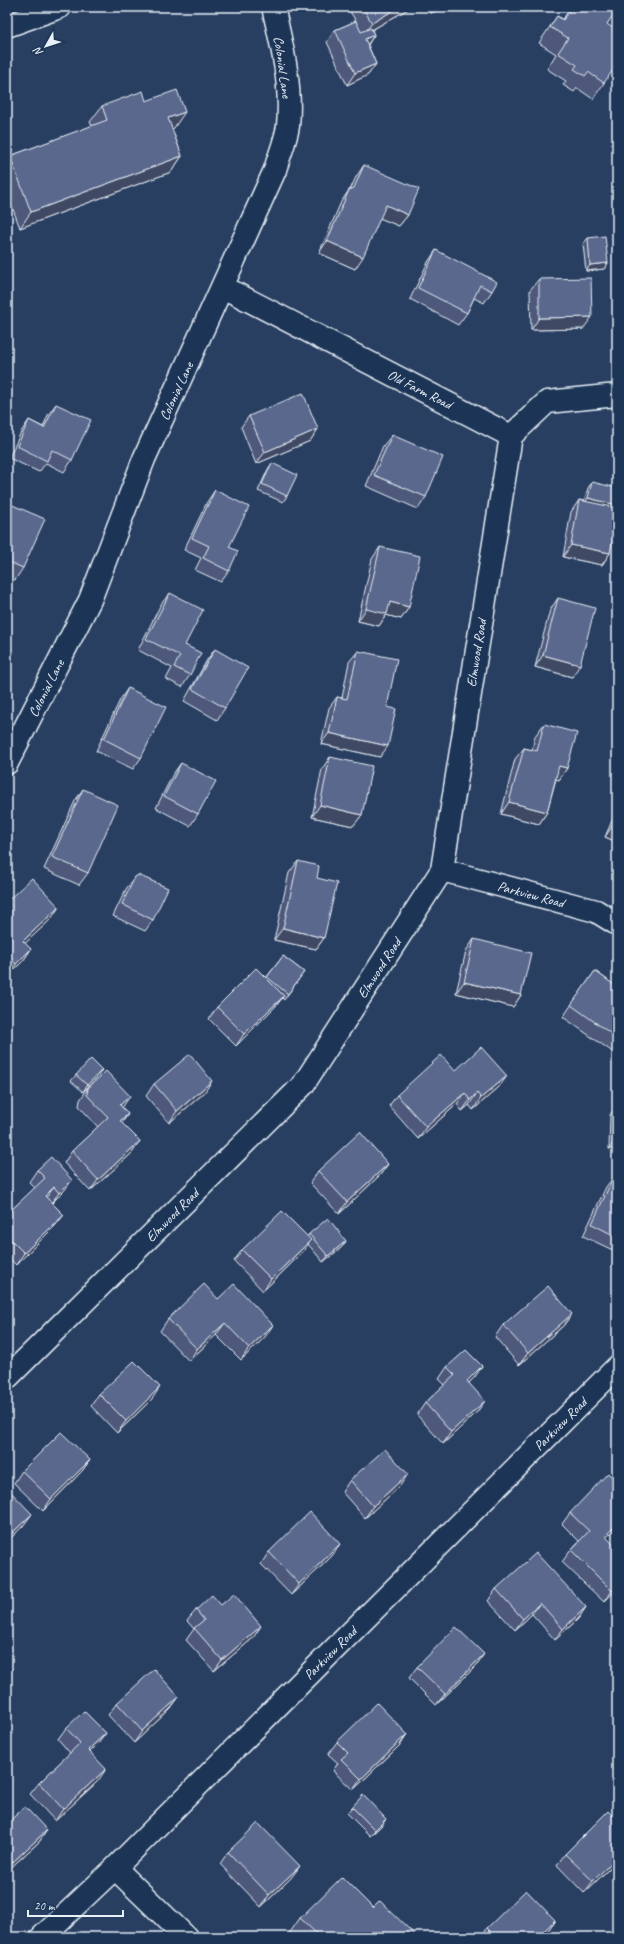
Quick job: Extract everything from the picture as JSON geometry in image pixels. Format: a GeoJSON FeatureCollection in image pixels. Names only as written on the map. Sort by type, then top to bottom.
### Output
{"type":"FeatureCollection","features":[{"type":"Feature","properties":{"kind":"street"},"geometry":{"type":"LineString","coordinates":[[7,26],[60,7]]}},
{"type":"Feature","properties":{"kind":"street","name":"Colonial Lane"},"geometry":{"type":"LineString","coordinates":[[7,763],[90,600],[144,459],[275,170],[288,127],[288,87],[283,51],[272,7]]}},
{"type":"Feature","properties":{"kind":"street","name":"Old Farm Road"},"geometry":{"type":"LineString","coordinates":[[223,287],[510,436]]}},
{"type":"Feature","properties":{"kind":"street"},"geometry":{"type":"LineString","coordinates":[[510,436],[547,402],[617,395]]}},
{"type":"Feature","properties":{"kind":"street","name":"Elmwood Road"},"geometry":{"type":"LineString","coordinates":[[7,1378],[303,1085],[442,870],[510,436]]}},
{"type":"Feature","properties":{"kind":"street","name":"Parkview Road"},"geometry":{"type":"LineString","coordinates":[[442,870],[596,912],[617,924]]}},
{"type":"Feature","properties":{"kind":"street","name":"Parkview Road"},"geometry":{"type":"LineString","coordinates":[[42,1937],[115,1868],[617,1367]]}},
{"type":"Feature","properties":{"kind":"street"},"geometry":{"type":"LineString","coordinates":[[115,1868],[186,1937]]}},
{"type":"Feature","properties":{"kind":"building"},"geometry":{"type":"Polygon","coordinates":[[[362,7],[399,7],[372,23],[362,7]]]}},
{"type":"Feature","properties":{"kind":"building"},"geometry":{"type":"Polygon","coordinates":[[[572,7],[617,7],[607,24],[617,31],[617,64],[604,83],[588,72],[585,76],[574,69],[577,65],[558,53],[568,38],[550,27],[557,16],[563,20],[572,7]]]}},
{"type":"Feature","properties":{"kind":"building"},"geometry":{"type":"Polygon","coordinates":[[[356,21],[361,32],[371,28],[374,35],[365,39],[376,64],[355,73],[335,30],[356,21]]]}},
{"type":"Feature","properties":{"kind":"building"},"geometry":{"type":"Polygon","coordinates":[[[177,90],[185,112],[168,118],[182,156],[31,212],[10,156],[107,120],[102,106],[143,91],[146,101],[177,90]]]}},
{"type":"Feature","properties":{"kind":"building"},"geometry":{"type":"Polygon","coordinates":[[[364,165],[419,189],[408,215],[386,205],[363,257],[327,241],[349,190],[354,188],[364,165]]]}},
{"type":"Feature","properties":{"kind":"building"},"geometry":{"type":"Polygon","coordinates":[[[605,236],[608,263],[590,265],[588,238],[605,236]]]}},
{"type":"Feature","properties":{"kind":"building"},"geometry":{"type":"Polygon","coordinates":[[[436,250],[497,282],[492,291],[480,285],[467,313],[418,288],[436,250]]]}},
{"type":"Feature","properties":{"kind":"building"},"geometry":{"type":"Polygon","coordinates":[[[591,278],[592,317],[539,318],[539,279],[591,278]]]}},
{"type":"Feature","properties":{"kind":"building"},"geometry":{"type":"Polygon","coordinates":[[[303,393],[318,429],[265,452],[249,416],[303,393]]]}},
{"type":"Feature","properties":{"kind":"building"},"geometry":{"type":"Polygon","coordinates":[[[56,404],[91,420],[72,460],[52,450],[47,461],[17,446],[29,420],[44,428],[56,404]]]}},
{"type":"Feature","properties":{"kind":"building"},"geometry":{"type":"Polygon","coordinates":[[[392,435],[443,457],[426,497],[374,475],[392,435]]]}},
{"type":"Feature","properties":{"kind":"building"},"geometry":{"type":"Polygon","coordinates":[[[272,463],[297,475],[287,496],[262,484],[272,463]]]}},
{"type":"Feature","properties":{"kind":"building"},"geometry":{"type":"Polygon","coordinates":[[[592,482],[617,488],[617,505],[588,498],[592,482]]]}},
{"type":"Feature","properties":{"kind":"building"},"geometry":{"type":"Polygon","coordinates":[[[215,490],[249,507],[229,547],[238,551],[229,571],[203,558],[209,546],[192,538],[215,490]]]}},
{"type":"Feature","properties":{"kind":"building"},"geometry":{"type":"Polygon","coordinates":[[[579,500],[617,508],[617,517],[610,553],[571,545],[579,500]]]}},
{"type":"Feature","properties":{"kind":"building"},"geometry":{"type":"Polygon","coordinates":[[[10,504],[45,519],[23,568],[7,561],[7,510],[10,504]]]}},
{"type":"Feature","properties":{"kind":"building"},"geometry":{"type":"Polygon","coordinates":[[[380,547],[420,556],[409,607],[390,602],[387,614],[366,609],[380,547]]]}},
{"type":"Feature","properties":{"kind":"building"},"geometry":{"type":"Polygon","coordinates":[[[170,593],[203,610],[185,645],[201,653],[190,675],[174,667],[180,656],[146,639],[170,593]]]}},
{"type":"Feature","properties":{"kind":"building"},"geometry":{"type":"Polygon","coordinates":[[[558,598],[595,608],[580,665],[543,655],[558,598]]]}},
{"type":"Feature","properties":{"kind":"building"},"geometry":{"type":"Polygon","coordinates":[[[215,649],[248,668],[225,708],[192,689],[215,649]]]}},
{"type":"Feature","properties":{"kind":"building"},"geometry":{"type":"Polygon","coordinates":[[[358,651],[397,659],[387,707],[396,709],[388,746],[329,733],[337,697],[347,699],[358,651]]]}},
{"type":"Feature","properties":{"kind":"building"},"geometry":{"type":"Polygon","coordinates":[[[128,688],[166,707],[141,758],[104,739],[128,688]]]}},
{"type":"Feature","properties":{"kind":"building"},"geometry":{"type":"Polygon","coordinates":[[[544,724],[577,733],[567,768],[559,766],[547,812],[509,802],[524,748],[537,751],[544,724]]]}},
{"type":"Feature","properties":{"kind":"building"},"geometry":{"type":"Polygon","coordinates":[[[330,757],[372,766],[362,815],[320,805],[330,757]]]}},
{"type":"Feature","properties":{"kind":"building"},"geometry":{"type":"Polygon","coordinates":[[[181,763],[216,781],[198,814],[164,796],[181,763]]]}},
{"type":"Feature","properties":{"kind":"building"},"geometry":{"type":"Polygon","coordinates":[[[83,789],[118,805],[88,873],[52,857],[83,789]]]}},
{"type":"Feature","properties":{"kind":"building"},"geometry":{"type":"Polygon","coordinates":[[[617,816],[617,827],[613,825],[617,816]]]}},
{"type":"Feature","properties":{"kind":"building"},"geometry":{"type":"Polygon","coordinates":[[[298,861],[319,866],[317,878],[337,883],[324,938],[283,928],[298,861]]]}},
{"type":"Feature","properties":{"kind":"building"},"geometry":{"type":"Polygon","coordinates":[[[138,875],[168,888],[153,920],[122,904],[135,877],[138,875]]]}},
{"type":"Feature","properties":{"kind":"building"},"geometry":{"type":"Polygon","coordinates":[[[32,878],[59,907],[23,941],[31,949],[16,964],[7,954],[7,943],[13,937],[7,932],[7,901],[32,878]]]}},
{"type":"Feature","properties":{"kind":"building"},"geometry":{"type":"Polygon","coordinates":[[[474,939],[531,953],[521,995],[464,982],[474,939]]]}},
{"type":"Feature","properties":{"kind":"building"},"geometry":{"type":"Polygon","coordinates":[[[283,956],[304,972],[288,994],[267,977],[283,956]]]}},
{"type":"Feature","properties":{"kind":"building"},"geometry":{"type":"Polygon","coordinates":[[[256,968],[284,996],[244,1034],[217,1007],[256,968]]]}},
{"type":"Feature","properties":{"kind":"building"},"geometry":{"type":"Polygon","coordinates":[[[595,971],[617,987],[617,1038],[571,1005],[595,971]]]}},
{"type":"Feature","properties":{"kind":"building"},"geometry":{"type":"Polygon","coordinates":[[[481,1047],[507,1076],[481,1098],[477,1093],[470,1100],[465,1093],[426,1127],[397,1095],[441,1055],[455,1071],[481,1047]]]}},
{"type":"Feature","properties":{"kind":"building"},"geometry":{"type":"Polygon","coordinates":[[[190,1054],[212,1081],[177,1111],[154,1084],[190,1054]]]}},
{"type":"Feature","properties":{"kind":"building"},"geometry":{"type":"Polygon","coordinates":[[[91,1059],[102,1070],[87,1085],[76,1075],[91,1059]]]}},
{"type":"Feature","properties":{"kind":"building"},"geometry":{"type":"Polygon","coordinates":[[[106,1071],[130,1096],[120,1105],[128,1114],[120,1121],[140,1141],[98,1180],[72,1151],[108,1117],[87,1095],[88,1088],[106,1071]]]}},
{"type":"Feature","properties":{"kind":"building"},"geometry":{"type":"Polygon","coordinates":[[[360,1132],[388,1164],[347,1202],[318,1171],[360,1132]]]}},
{"type":"Feature","properties":{"kind":"building"},"geometry":{"type":"Polygon","coordinates":[[[51,1157],[72,1180],[59,1193],[54,1187],[45,1196],[64,1215],[24,1253],[7,1236],[7,1214],[45,1178],[37,1170],[51,1157]]]}},
{"type":"Feature","properties":{"kind":"building"},"geometry":{"type":"Polygon","coordinates":[[[614,1176],[617,1177],[617,1237],[592,1224],[614,1176]]]}},
{"type":"Feature","properties":{"kind":"building"},"geometry":{"type":"Polygon","coordinates":[[[282,1211],[311,1240],[271,1279],[242,1250],[282,1211]]]}},
{"type":"Feature","properties":{"kind":"building"},"geometry":{"type":"Polygon","coordinates":[[[328,1218],[346,1241],[328,1256],[309,1234],[328,1218]]]}},
{"type":"Feature","properties":{"kind":"building"},"geometry":{"type":"Polygon","coordinates":[[[204,1284],[218,1299],[234,1284],[273,1325],[249,1348],[225,1323],[197,1349],[168,1319],[204,1284]]]}},
{"type":"Feature","properties":{"kind":"building"},"geometry":{"type":"Polygon","coordinates":[[[548,1286],[572,1314],[528,1353],[503,1325],[548,1286]]]}},
{"type":"Feature","properties":{"kind":"building"},"geometry":{"type":"Polygon","coordinates":[[[466,1350],[482,1366],[467,1381],[485,1401],[451,1432],[425,1403],[455,1375],[447,1367],[466,1350]]]}},
{"type":"Feature","properties":{"kind":"building"},"geometry":{"type":"Polygon","coordinates":[[[134,1361],[160,1387],[126,1421],[99,1394],[134,1361]]]}},
{"type":"Feature","properties":{"kind":"building"},"geometry":{"type":"Polygon","coordinates":[[[61,1432],[90,1460],[51,1499],[22,1471],[61,1432]]]}},
{"type":"Feature","properties":{"kind":"building"},"geometry":{"type":"Polygon","coordinates":[[[385,1449],[408,1474],[373,1506],[350,1480],[385,1449]]]}},
{"type":"Feature","properties":{"kind":"building"},"geometry":{"type":"Polygon","coordinates":[[[608,1473],[617,1482],[617,1524],[605,1536],[617,1548],[617,1586],[612,1591],[571,1550],[589,1531],[570,1513],[608,1473]]]}},
{"type":"Feature","properties":{"kind":"building"},"geometry":{"type":"Polygon","coordinates":[[[7,1488],[32,1514],[7,1538],[7,1488]]]}},
{"type":"Feature","properties":{"kind":"building"},"geometry":{"type":"Polygon","coordinates":[[[310,1512],[340,1544],[299,1584],[269,1552],[310,1512]]]}},
{"type":"Feature","properties":{"kind":"building"},"geometry":{"type":"Polygon","coordinates":[[[536,1553],[586,1607],[563,1629],[540,1603],[523,1619],[496,1589],[536,1553]]]}},
{"type":"Feature","properties":{"kind":"building"},"geometry":{"type":"Polygon","coordinates":[[[234,1594],[261,1626],[222,1660],[194,1628],[204,1620],[196,1610],[212,1595],[221,1605],[234,1594]]]}},
{"type":"Feature","properties":{"kind":"building"},"geometry":{"type":"Polygon","coordinates":[[[456,1627],[484,1654],[445,1694],[417,1667],[456,1627]]]}},
{"type":"Feature","properties":{"kind":"building"},"geometry":{"type":"Polygon","coordinates":[[[154,1669],[179,1697],[142,1731],[117,1703],[154,1669]]]}},
{"type":"Feature","properties":{"kind":"building"},"geometry":{"type":"Polygon","coordinates":[[[377,1703],[407,1734],[361,1779],[341,1759],[348,1753],[337,1742],[377,1703]]]}},
{"type":"Feature","properties":{"kind":"building"},"geometry":{"type":"Polygon","coordinates":[[[84,1711],[106,1733],[88,1750],[106,1769],[63,1809],[39,1783],[80,1743],[66,1728],[84,1711]]]}},
{"type":"Feature","properties":{"kind":"building"},"geometry":{"type":"Polygon","coordinates":[[[363,1795],[386,1819],[375,1830],[352,1807],[363,1795]]]}},
{"type":"Feature","properties":{"kind":"building"},"geometry":{"type":"Polygon","coordinates":[[[25,1807],[47,1830],[13,1862],[8,1856],[7,1857],[7,1823],[25,1807]]]}},
{"type":"Feature","properties":{"kind":"building"},"geometry":{"type":"Polygon","coordinates":[[[608,1811],[617,1820],[617,1857],[593,1881],[565,1854],[608,1811]]]}},
{"type":"Feature","properties":{"kind":"building"},"geometry":{"type":"Polygon","coordinates":[[[258,1823],[300,1866],[269,1895],[228,1852],[258,1823]]]}},
{"type":"Feature","properties":{"kind":"building"},"geometry":{"type":"Polygon","coordinates":[[[342,1877],[373,1908],[380,1901],[415,1935],[413,1937],[320,1937],[300,1918],[342,1877]]]}},
{"type":"Feature","properties":{"kind":"building"},"geometry":{"type":"Polygon","coordinates":[[[526,1890],[555,1920],[538,1937],[496,1937],[487,1928],[526,1890]]]}}]}
